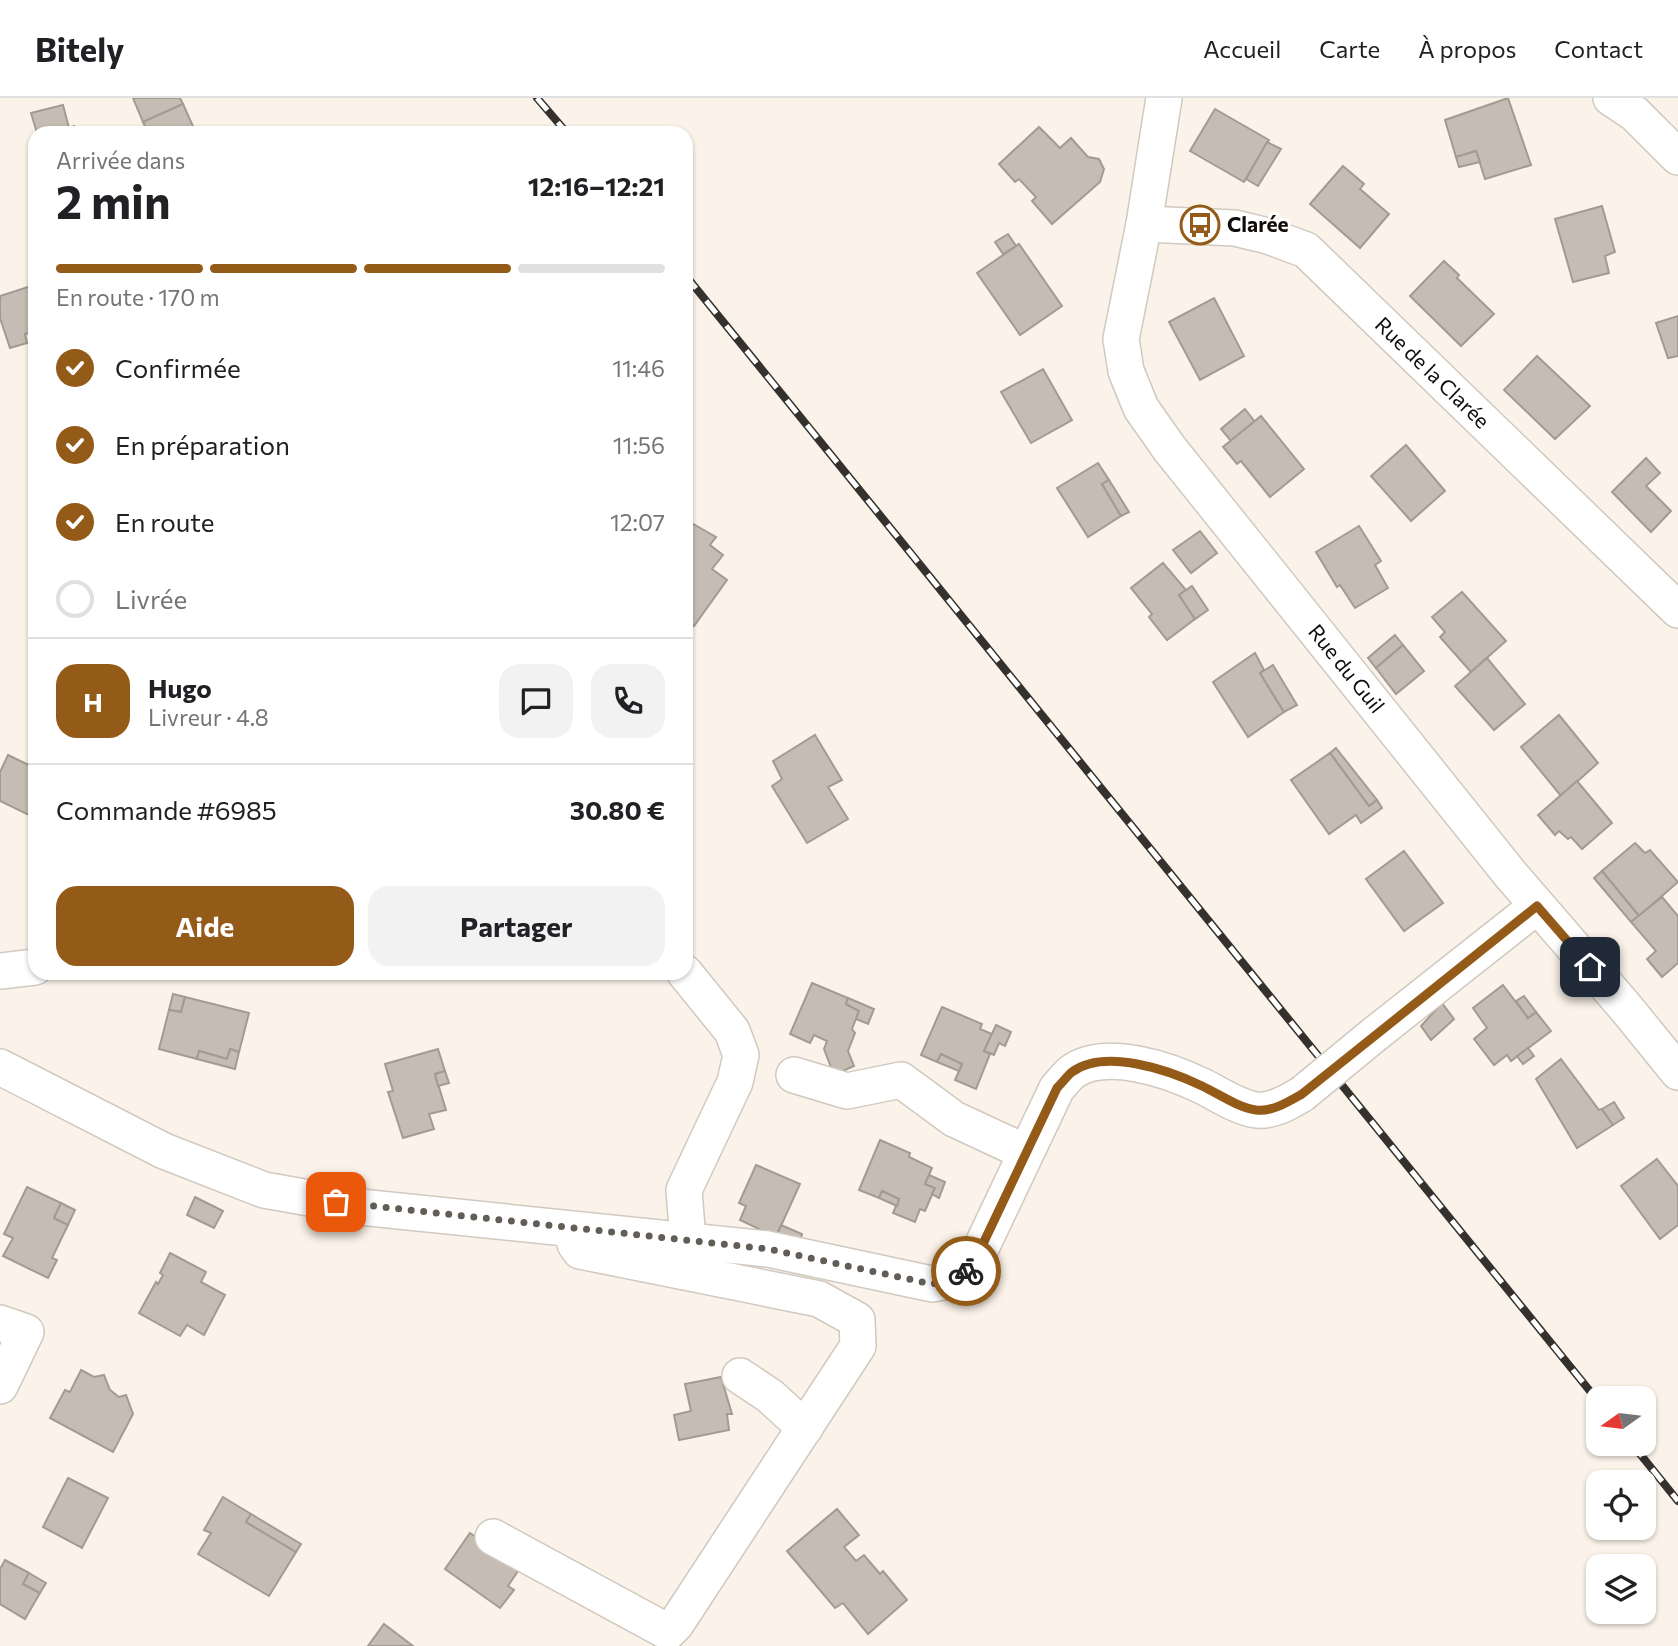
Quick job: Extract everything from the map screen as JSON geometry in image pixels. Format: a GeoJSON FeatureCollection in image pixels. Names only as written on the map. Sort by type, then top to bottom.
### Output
{"type":"FeatureCollection","features":[{"type":"Feature","properties":{"kind":"street","name":"Rue du Guil"},"geometry":{"type":"LineString","coordinates":[[1164,98],[1144,224],[1121,339],[1126,371],[1141,408],[1169,448],[1537,906],[1678,1072]]}},
{"type":"Feature","properties":{"kind":"street"},"geometry":{"type":"LineString","coordinates":[[1611,98],[1635,114],[1678,157]]}},
{"type":"Feature","properties":{"kind":"street","name":"Rue de la Clarée"},"geometry":{"type":"LineString","coordinates":[[1144,224],[1235,228],[1268,236],[1306,250],[1678,610]]}},
{"type":"Feature","properties":{"kind":"street"},"geometry":{"type":"LineString","coordinates":[[0,1068],[164,1151],[264,1190],[360,1206],[768,1249],[932,1284],[954,1280],[972,1267],[1057,1088],[1073,1071],[1097,1063],[1128,1063],[1164,1069],[1259,1111],[1281,1106],[1302,1094],[1537,906]]}},
{"type":"Feature","properties":{"kind":"street"},"geometry":{"type":"LineString","coordinates":[[0,971],[28,968]]}},
{"type":"Feature","properties":{"kind":"street"},"geometry":{"type":"LineString","coordinates":[[688,1241],[684,1190],[735,1082],[741,1055],[732,1031],[691,980]]}},
{"type":"Feature","properties":{"kind":"street"},"geometry":{"type":"LineString","coordinates":[[794,1075],[847,1091],[901,1080],[954,1119],[1025,1152]]}},
{"type":"Feature","properties":{"kind":"street"},"geometry":{"type":"LineString","coordinates":[[493,1537],[668,1632],[683,1614],[858,1346],[857,1320],[819,1299],[580,1251],[562,1228]]}},
{"type":"Feature","properties":{"kind":"street"},"geometry":{"type":"LineString","coordinates":[[0,1323],[26,1332],[0,1386]]}},
{"type":"Feature","properties":{"kind":"street"},"geometry":{"type":"LineString","coordinates":[[740,1376],[770,1396],[805,1428]]}},
{"type":"Feature","properties":{"kind":"building"},"geometry":{"type":"Polygon","coordinates":[[[133,98],[180,98],[183,104],[143,122],[133,98]]]}},
{"type":"Feature","properties":{"kind":"building"},"geometry":{"type":"Polygon","coordinates":[[[1508,98],[1531,165],[1485,179],[1476,151],[1456,157],[1445,120],[1508,98]]]}},
{"type":"Feature","properties":{"kind":"building"},"geometry":{"type":"Polygon","coordinates":[[[183,104],[193,126],[145,126],[143,122],[183,104]]]}},
{"type":"Feature","properties":{"kind":"building"},"geometry":{"type":"Polygon","coordinates":[[[63,105],[68,126],[35,126],[31,113],[63,105]]]}},
{"type":"Feature","properties":{"kind":"building"},"geometry":{"type":"Polygon","coordinates":[[[1215,109],[1269,140],[1244,182],[1190,151],[1215,109]]]}},
{"type":"Feature","properties":{"kind":"building"},"geometry":{"type":"Polygon","coordinates":[[[1039,127],[1060,148],[1071,138],[1088,157],[1099,159],[1104,169],[1100,182],[1052,224],[1032,201],[1036,197],[1019,179],[1015,182],[999,164],[1039,127]]]}},
{"type":"Feature","properties":{"kind":"building"},"geometry":{"type":"Polygon","coordinates":[[[1267,142],[1281,149],[1258,186],[1246,179],[1267,142]]]}},
{"type":"Feature","properties":{"kind":"building"},"geometry":{"type":"Polygon","coordinates":[[[1476,151],[1480,162],[1459,167],[1456,157],[1476,151]]]}},
{"type":"Feature","properties":{"kind":"building"},"geometry":{"type":"Polygon","coordinates":[[[1343,166],[1364,184],[1360,189],[1389,214],[1360,248],[1310,204],[1343,166]]]}},
{"type":"Feature","properties":{"kind":"building"},"geometry":{"type":"Polygon","coordinates":[[[1602,206],[1615,252],[1605,256],[1609,273],[1573,282],[1555,219],[1602,206]]]}},
{"type":"Feature","properties":{"kind":"building"},"geometry":{"type":"Polygon","coordinates":[[[1008,234],[1016,246],[1003,254],[995,242],[1008,234]]]}},
{"type":"Feature","properties":{"kind":"building"},"geometry":{"type":"Polygon","coordinates":[[[1019,244],[1062,306],[1020,335],[977,273],[1019,244]]]}},
{"type":"Feature","properties":{"kind":"building"},"geometry":{"type":"Polygon","coordinates":[[[1444,261],[1459,275],[1457,278],[1494,314],[1461,346],[1410,296],[1444,261]]]}},
{"type":"Feature","properties":{"kind":"building"},"geometry":{"type":"Polygon","coordinates":[[[28,287],[28,333],[25,334],[27,343],[10,348],[0,318],[0,296],[28,287]]]}},
{"type":"Feature","properties":{"kind":"building"},"geometry":{"type":"Polygon","coordinates":[[[1214,298],[1244,356],[1200,380],[1169,322],[1214,298]]]}},
{"type":"Feature","properties":{"kind":"building"},"geometry":{"type":"Polygon","coordinates":[[[1678,316],[1678,356],[1668,358],[1656,323],[1678,316]]]}},
{"type":"Feature","properties":{"kind":"building"},"geometry":{"type":"Polygon","coordinates":[[[1537,356],[1590,406],[1555,439],[1504,390],[1537,356]]]}},
{"type":"Feature","properties":{"kind":"building"},"geometry":{"type":"Polygon","coordinates":[[[1043,369],[1072,420],[1031,443],[1001,392],[1043,369]]]}},
{"type":"Feature","properties":{"kind":"building"},"geometry":{"type":"Polygon","coordinates":[[[1245,409],[1255,422],[1231,441],[1221,429],[1245,409]]]}},
{"type":"Feature","properties":{"kind":"building"},"geometry":{"type":"Polygon","coordinates":[[[1261,416],[1304,469],[1270,497],[1241,461],[1237,464],[1223,447],[1261,416]]]}},
{"type":"Feature","properties":{"kind":"building"},"geometry":{"type":"Polygon","coordinates":[[[1406,445],[1445,491],[1411,521],[1371,476],[1406,445]]]}},
{"type":"Feature","properties":{"kind":"building"},"geometry":{"type":"Polygon","coordinates":[[[1646,458],[1660,473],[1646,486],[1671,511],[1651,532],[1612,492],[1646,458]]]}},
{"type":"Feature","properties":{"kind":"building"},"geometry":{"type":"Polygon","coordinates":[[[1098,463],[1109,480],[1102,484],[1121,516],[1088,537],[1057,488],[1098,463]]]}},
{"type":"Feature","properties":{"kind":"building"},"geometry":{"type":"Polygon","coordinates":[[[1109,480],[1129,512],[1121,516],[1102,484],[1109,480]]]}},
{"type":"Feature","properties":{"kind":"building"},"geometry":{"type":"Polygon","coordinates":[[[693,524],[716,537],[710,545],[723,555],[712,569],[727,580],[694,626],[693,524]]]}},
{"type":"Feature","properties":{"kind":"building"},"geometry":{"type":"Polygon","coordinates":[[[1359,526],[1381,561],[1375,565],[1388,588],[1355,608],[1340,585],[1337,587],[1316,552],[1359,526]]]}},
{"type":"Feature","properties":{"kind":"building"},"geometry":{"type":"Polygon","coordinates":[[[1200,531],[1217,553],[1191,573],[1173,550],[1200,531]]]}},
{"type":"Feature","properties":{"kind":"building"},"geometry":{"type":"Polygon","coordinates":[[[1163,563],[1186,590],[1179,595],[1195,619],[1167,640],[1149,617],[1152,614],[1131,588],[1163,563]]]}},
{"type":"Feature","properties":{"kind":"building"},"geometry":{"type":"Polygon","coordinates":[[[1192,586],[1208,610],[1195,619],[1179,595],[1192,586]]]}},
{"type":"Feature","properties":{"kind":"building"},"geometry":{"type":"Polygon","coordinates":[[[1462,592],[1506,641],[1471,672],[1440,637],[1445,632],[1432,617],[1462,592]]]}},
{"type":"Feature","properties":{"kind":"building"},"geometry":{"type":"Polygon","coordinates":[[[1395,635],[1403,645],[1376,668],[1368,658],[1395,635]]]}},
{"type":"Feature","properties":{"kind":"building"},"geometry":{"type":"Polygon","coordinates":[[[1403,645],[1424,671],[1396,694],[1376,668],[1403,645]]]}},
{"type":"Feature","properties":{"kind":"building"},"geometry":{"type":"Polygon","coordinates":[[[1255,653],[1264,670],[1260,673],[1284,712],[1248,737],[1213,682],[1255,653]]]}},
{"type":"Feature","properties":{"kind":"building"},"geometry":{"type":"Polygon","coordinates":[[[1487,658],[1525,704],[1494,730],[1455,686],[1487,658]]]}},
{"type":"Feature","properties":{"kind":"building"},"geometry":{"type":"Polygon","coordinates":[[[1273,665],[1297,705],[1284,712],[1260,673],[1273,665]]]}},
{"type":"Feature","properties":{"kind":"building"},"geometry":{"type":"Polygon","coordinates":[[[1559,715],[1598,763],[1561,796],[1521,747],[1559,715]]]}},
{"type":"Feature","properties":{"kind":"building"},"geometry":{"type":"Polygon","coordinates":[[[815,735],[842,780],[828,787],[848,819],[807,843],[772,786],[782,779],[773,761],[815,735]]]}},
{"type":"Feature","properties":{"kind":"building"},"geometry":{"type":"Polygon","coordinates":[[[1336,748],[1377,800],[1369,806],[1330,753],[1336,748]]]}},
{"type":"Feature","properties":{"kind":"building"},"geometry":{"type":"Polygon","coordinates":[[[1330,753],[1369,806],[1377,800],[1382,808],[1361,823],[1356,815],[1329,834],[1291,780],[1330,753]]]}},
{"type":"Feature","properties":{"kind":"building"},"geometry":{"type":"Polygon","coordinates":[[[8,755],[28,765],[28,815],[0,801],[0,772],[8,755]]]}},
{"type":"Feature","properties":{"kind":"building"},"geometry":{"type":"Polygon","coordinates":[[[1577,781],[1612,823],[1582,849],[1571,837],[1568,839],[1559,831],[1555,835],[1538,815],[1577,781]]]}},
{"type":"Feature","properties":{"kind":"building"},"geometry":{"type":"Polygon","coordinates":[[[1635,843],[1645,853],[1650,850],[1678,882],[1639,916],[1602,871],[1635,843]]]}},
{"type":"Feature","properties":{"kind":"building"},"geometry":{"type":"Polygon","coordinates":[[[1404,851],[1443,903],[1404,931],[1366,879],[1404,851]]]}},
{"type":"Feature","properties":{"kind":"building"},"geometry":{"type":"Polygon","coordinates":[[[1602,871],[1639,916],[1631,922],[1594,878],[1602,871]]]}},
{"type":"Feature","properties":{"kind":"building"},"geometry":{"type":"Polygon","coordinates":[[[1662,897],[1678,916],[1678,963],[1662,977],[1647,959],[1656,951],[1631,922],[1662,897]]]}},
{"type":"Feature","properties":{"kind":"building"},"geometry":{"type":"Polygon","coordinates":[[[812,983],[848,998],[846,1004],[859,1011],[848,1051],[854,1066],[834,1075],[824,1049],[827,1041],[814,1035],[810,1043],[790,1034],[812,983]]]}},
{"type":"Feature","properties":{"kind":"building"},"geometry":{"type":"Polygon","coordinates":[[[1503,985],[1528,1018],[1536,1012],[1551,1031],[1511,1061],[1507,1055],[1494,1065],[1474,1039],[1487,1028],[1473,1008],[1503,985]]]}},
{"type":"Feature","properties":{"kind":"building"},"geometry":{"type":"Polygon","coordinates":[[[173,994],[185,997],[181,1012],[169,1010],[173,994]]]}},
{"type":"Feature","properties":{"kind":"building"},"geometry":{"type":"Polygon","coordinates":[[[1524,996],[1536,1012],[1528,1018],[1516,1001],[1524,996]]]}},
{"type":"Feature","properties":{"kind":"building"},"geometry":{"type":"Polygon","coordinates":[[[185,997],[249,1013],[239,1052],[230,1049],[227,1059],[199,1051],[197,1059],[159,1049],[169,1010],[181,1012],[185,997]]]}},
{"type":"Feature","properties":{"kind":"building"},"geometry":{"type":"Polygon","coordinates":[[[848,998],[874,1009],[868,1024],[856,1019],[859,1011],[846,1004],[848,998]]]}},
{"type":"Feature","properties":{"kind":"building"},"geometry":{"type":"Polygon","coordinates":[[[1442,1003],[1454,1019],[1431,1040],[1421,1026],[1442,1003]]]}},
{"type":"Feature","properties":{"kind":"building"},"geometry":{"type":"Polygon","coordinates":[[[942,1007],[982,1024],[980,1029],[992,1034],[984,1051],[990,1054],[976,1089],[955,1080],[962,1064],[941,1054],[937,1062],[921,1055],[942,1007]]]}},
{"type":"Feature","properties":{"kind":"building"},"geometry":{"type":"Polygon","coordinates":[[[996,1025],[1011,1032],[1005,1046],[999,1043],[994,1055],[984,1051],[996,1025]]]}},
{"type":"Feature","properties":{"kind":"building"},"geometry":{"type":"Polygon","coordinates":[[[1528,1048],[1534,1056],[1523,1064],[1517,1056],[1528,1048]]]}},
{"type":"Feature","properties":{"kind":"building"},"geometry":{"type":"Polygon","coordinates":[[[230,1049],[239,1052],[235,1069],[197,1059],[199,1051],[227,1059],[230,1049]]]}},
{"type":"Feature","properties":{"kind":"building"},"geometry":{"type":"Polygon","coordinates":[[[438,1049],[445,1071],[435,1074],[446,1110],[429,1114],[434,1129],[403,1138],[388,1092],[393,1091],[385,1064],[438,1049]]]}},
{"type":"Feature","properties":{"kind":"building"},"geometry":{"type":"Polygon","coordinates":[[[941,1054],[962,1064],[959,1071],[937,1062],[941,1054]]]}},
{"type":"Feature","properties":{"kind":"building"},"geometry":{"type":"Polygon","coordinates":[[[1561,1059],[1613,1125],[1577,1148],[1536,1079],[1561,1059]]]}},
{"type":"Feature","properties":{"kind":"building"},"geometry":{"type":"Polygon","coordinates":[[[445,1071],[449,1083],[438,1086],[435,1074],[445,1071]]]}},
{"type":"Feature","properties":{"kind":"building"},"geometry":{"type":"Polygon","coordinates":[[[1614,1102],[1624,1118],[1613,1125],[1602,1109],[1614,1102]]]}},
{"type":"Feature","properties":{"kind":"building"},"geometry":{"type":"Polygon","coordinates":[[[880,1140],[910,1153],[909,1157],[932,1168],[925,1184],[935,1188],[925,1211],[920,1209],[915,1222],[893,1213],[899,1199],[882,1191],[879,1198],[859,1190],[880,1140]]]}},
{"type":"Feature","properties":{"kind":"building"},"geometry":{"type":"Polygon","coordinates":[[[1657,1159],[1678,1186],[1678,1225],[1660,1239],[1621,1186],[1657,1159]]]}},
{"type":"Feature","properties":{"kind":"building"},"geometry":{"type":"Polygon","coordinates":[[[756,1165],[800,1184],[776,1237],[740,1220],[746,1206],[739,1203],[756,1165]]]}},
{"type":"Feature","properties":{"kind":"building"},"geometry":{"type":"Polygon","coordinates":[[[929,1175],[945,1182],[939,1198],[932,1194],[935,1188],[925,1184],[929,1175]]]}},
{"type":"Feature","properties":{"kind":"building"},"geometry":{"type":"Polygon","coordinates":[[[27,1187],[61,1203],[54,1218],[68,1225],[52,1258],[57,1260],[48,1278],[3,1256],[13,1238],[4,1234],[27,1187]]]}},
{"type":"Feature","properties":{"kind":"building"},"geometry":{"type":"Polygon","coordinates":[[[882,1191],[899,1199],[897,1206],[879,1198],[882,1191]]]}},
{"type":"Feature","properties":{"kind":"building"},"geometry":{"type":"Polygon","coordinates":[[[195,1197],[223,1211],[214,1228],[187,1215],[195,1197]]]}},
{"type":"Feature","properties":{"kind":"building"},"geometry":{"type":"Polygon","coordinates":[[[61,1203],[75,1210],[68,1225],[54,1218],[61,1203]]]}},
{"type":"Feature","properties":{"kind":"building"},"geometry":{"type":"Polygon","coordinates":[[[781,1225],[802,1234],[798,1248],[776,1237],[781,1225]]]}},
{"type":"Feature","properties":{"kind":"building"},"geometry":{"type":"Polygon","coordinates":[[[170,1253],[206,1272],[201,1282],[225,1295],[204,1335],[187,1325],[180,1336],[139,1313],[156,1282],[158,1284],[163,1275],[160,1273],[170,1253]]]}},
{"type":"Feature","properties":{"kind":"building"},"geometry":{"type":"Polygon","coordinates":[[[81,1370],[94,1377],[104,1375],[110,1390],[119,1397],[126,1395],[133,1414],[113,1452],[50,1418],[65,1390],[70,1392],[81,1370]]]}},
{"type":"Feature","properties":{"kind":"building"},"geometry":{"type":"Polygon","coordinates":[[[721,1377],[732,1414],[727,1414],[729,1430],[679,1440],[674,1415],[691,1411],[685,1384],[721,1377]]]}},
{"type":"Feature","properties":{"kind":"building"},"geometry":{"type":"Polygon","coordinates":[[[68,1478],[108,1498],[82,1548],[43,1527],[68,1478]]]}},
{"type":"Feature","properties":{"kind":"building"},"geometry":{"type":"Polygon","coordinates":[[[223,1497],[251,1514],[246,1522],[296,1552],[269,1596],[198,1554],[211,1533],[204,1530],[223,1497]]]}},
{"type":"Feature","properties":{"kind":"building"},"geometry":{"type":"Polygon","coordinates":[[[837,1509],[859,1535],[844,1547],[856,1561],[864,1555],[880,1574],[883,1571],[907,1600],[868,1634],[843,1603],[835,1608],[787,1551],[837,1509]]]}},
{"type":"Feature","properties":{"kind":"building"},"geometry":{"type":"Polygon","coordinates":[[[251,1514],[301,1544],[296,1552],[246,1522],[251,1514]]]}},
{"type":"Feature","properties":{"kind":"building"},"geometry":{"type":"Polygon","coordinates":[[[470,1533],[520,1568],[508,1586],[514,1590],[500,1608],[445,1569],[470,1533]]]}},
{"type":"Feature","properties":{"kind":"building"},"geometry":{"type":"Polygon","coordinates":[[[5,1560],[29,1573],[23,1584],[40,1593],[25,1619],[0,1604],[0,1569],[5,1560]]]}},
{"type":"Feature","properties":{"kind":"building"},"geometry":{"type":"Polygon","coordinates":[[[29,1573],[46,1583],[40,1593],[23,1584],[29,1573]]]}},
{"type":"Feature","properties":{"kind":"building"},"geometry":{"type":"Polygon","coordinates":[[[384,1624],[413,1646],[368,1646],[384,1624]]]}},
{"type":"Feature","properties":{"kind":"railway"},"geometry":{"type":"LineString","coordinates":[[537,98],[561,126]]}},
{"type":"Feature","properties":{"kind":"railway"},"geometry":{"type":"LineString","coordinates":[[693,285],[1586,1386]]}},
{"type":"Feature","properties":{"kind":"railway"},"geometry":{"type":"LineString","coordinates":[[1642,1456],[1678,1501]]}},
{"type":"Feature","properties":{"kind":"way so far"},"geometry":{"type":"LineString","coordinates":[[336,1202],[768,1249],[932,1284],[954,1280],[966,1271]]}},
{"type":"Feature","properties":{"kind":"place","name":"Clarée"},"geometry":{"type":"Point","coordinates":[1200,225]}},
{"type":"Feature","properties":{"kind":"route"},"geometry":{"type":"LineString","coordinates":[[966,1271],[972,1267],[1057,1088],[1073,1071],[1097,1063],[1128,1063],[1164,1069],[1259,1111],[1281,1106],[1302,1094],[1537,906],[1590,967]]}}]}
